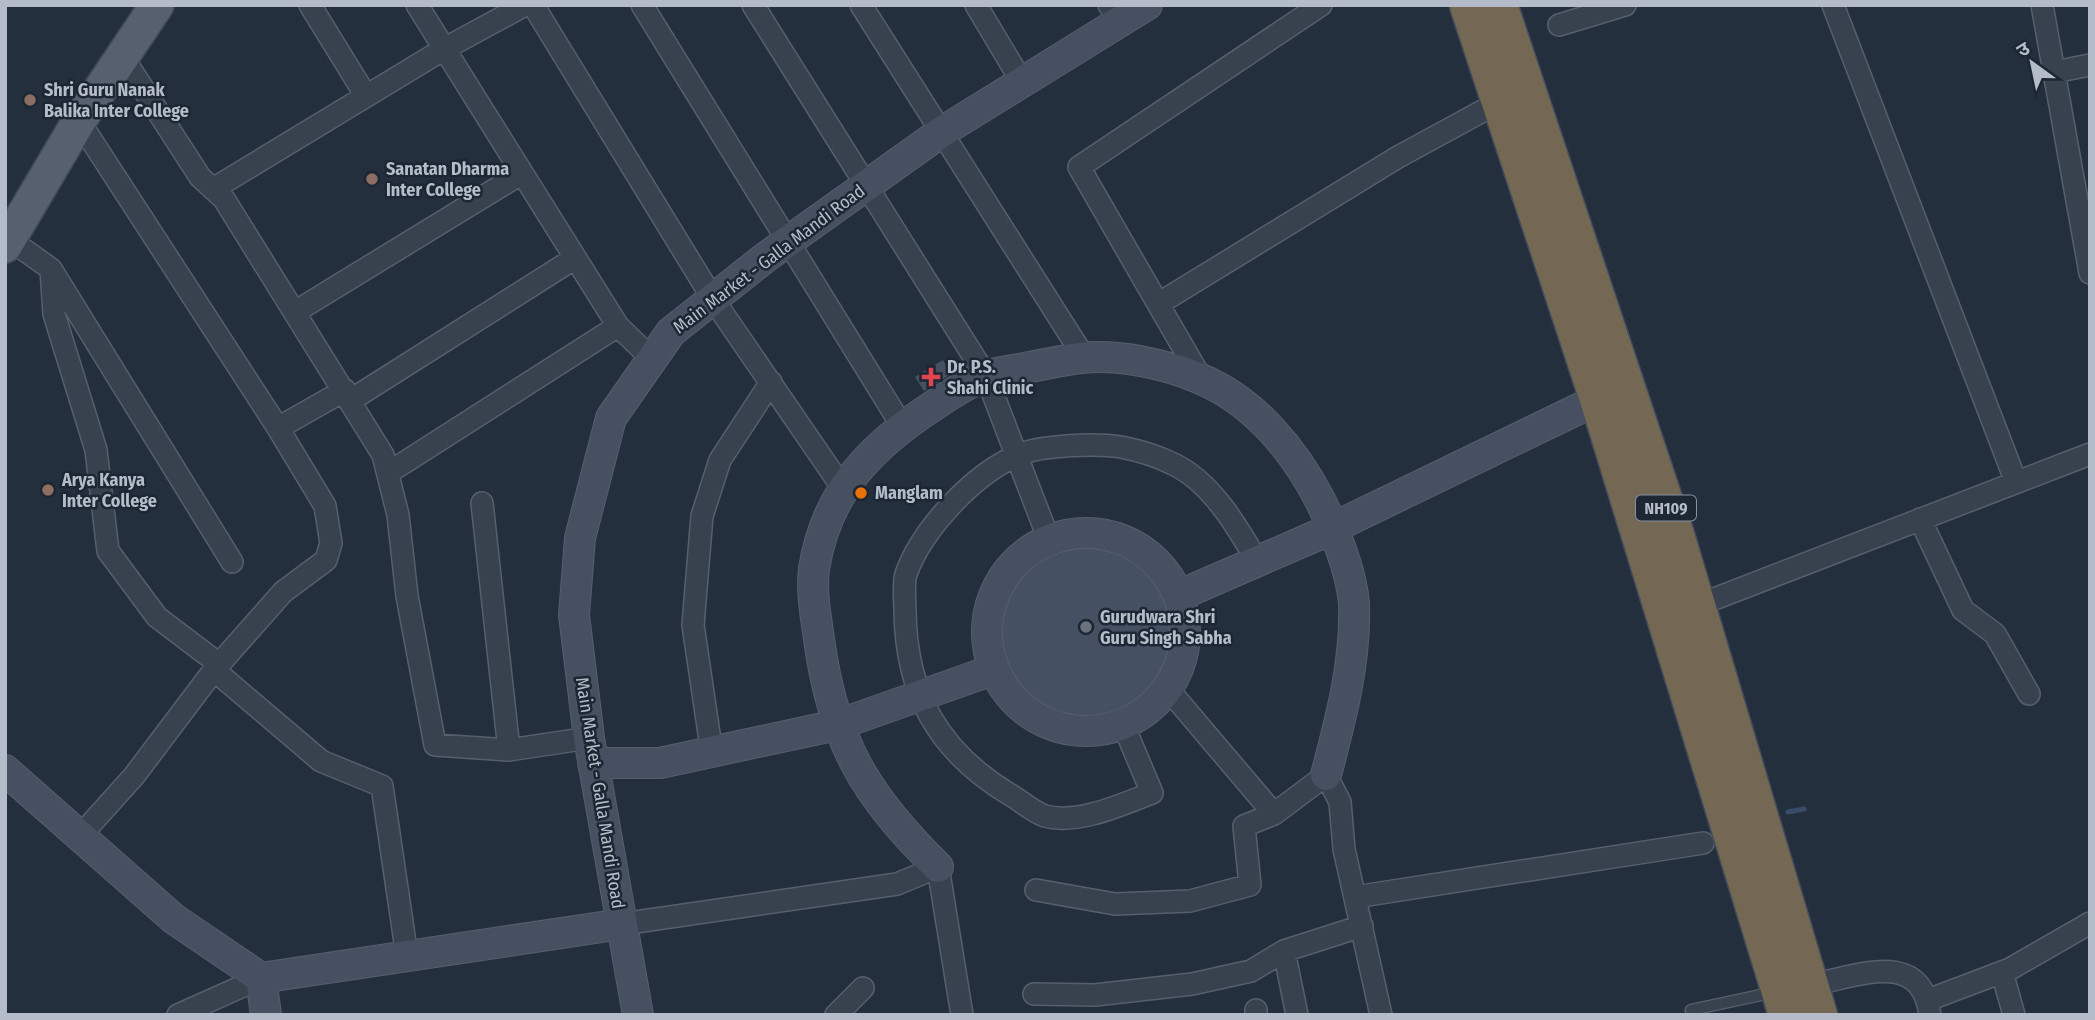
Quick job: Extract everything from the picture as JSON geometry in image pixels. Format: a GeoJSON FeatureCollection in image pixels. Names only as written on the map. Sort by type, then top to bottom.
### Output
{"type":"FeatureCollection","features":[{"type":"Feature","properties":{"kind":"highway","name":"NH109"},"geometry":{"type":"LineString","coordinates":[[1469,5],[1501,102],[1614,394]]}},
{"type":"Feature","properties":{"kind":"highway","name":"NH109"},"geometry":{"type":"LineString","coordinates":[[1498,5],[1799,1001]]}},
{"type":"Feature","properties":{"kind":"highway","name":"NH109"},"geometry":{"type":"LineString","coordinates":[[1659,539],[1696,606],[1799,1001]]}},
{"type":"Feature","properties":{"kind":"main road"},"geometry":{"type":"LineString","coordinates":[[5,202],[129,5]]}},
{"type":"Feature","properties":{"kind":"main road"},"geometry":{"type":"LineString","coordinates":[[6,241],[79,121],[157,5]]}},
{"type":"Feature","properties":{"kind":"street"},"geometry":{"type":"LineString","coordinates":[[310,5],[366,96]]}},
{"type":"Feature","properties":{"kind":"street"},"geometry":{"type":"LineString","coordinates":[[417,5],[618,326],[652,359]]}},
{"type":"Feature","properties":{"kind":"street"},"geometry":{"type":"LineString","coordinates":[[213,189],[444,49],[525,5]]}},
{"type":"Feature","properties":{"kind":"street"},"geometry":{"type":"LineString","coordinates":[[533,5],[713,299],[844,490]]}},
{"type":"Feature","properties":{"kind":"street"},"geometry":{"type":"LineString","coordinates":[[642,5],[902,426]]}},
{"type":"Feature","properties":{"kind":"street"},"geometry":{"type":"LineString","coordinates":[[752,5],[986,376],[1049,540]]}},
{"type":"Feature","properties":{"kind":"street"},"geometry":{"type":"LineString","coordinates":[[861,5],[1084,357]]}},
{"type":"Feature","properties":{"kind":"street"},"geometry":{"type":"LineString","coordinates":[[976,5],[1022,82]]}},
{"type":"Feature","properties":{"kind":"street","name":"Main Market - Galla Mandi Road"},"geometry":{"type":"LineString","coordinates":[[638,1015],[591,751],[574,615],[580,538],[611,418],[671,332],[788,241],[940,133],[1022,82],[1114,13],[1147,5]]}},
{"type":"Feature","properties":{"kind":"street"},"geometry":{"type":"LineString","coordinates":[[1202,380],[1079,167],[1321,5]]}},
{"type":"Feature","properties":{"kind":"street"},"geometry":{"type":"LineString","coordinates":[[1559,25],[1625,5]]}},
{"type":"Feature","properties":{"kind":"street"},"geometry":{"type":"LineString","coordinates":[[1833,5],[2016,482]]}},
{"type":"Feature","properties":{"kind":"street"},"geometry":{"type":"LineString","coordinates":[[2042,5],[2090,273]]}},
{"type":"Feature","properties":{"kind":"street"},"geometry":{"type":"LineString","coordinates":[[121,56],[200,177],[224,200],[383,455],[398,515],[407,596],[435,746],[591,751],[660,763],[712,754],[837,725],[993,670]]}},
{"type":"Feature","properties":{"kind":"street"},"geometry":{"type":"LineString","coordinates":[[2054,72],[2090,65]]}},
{"type":"Feature","properties":{"kind":"street"},"geometry":{"type":"LineString","coordinates":[[1158,304],[1398,157],[1501,102]]}},
{"type":"Feature","properties":{"kind":"street"},"geometry":{"type":"LineString","coordinates":[[79,121],[278,428],[325,506],[331,543],[326,560],[283,592],[216,667],[134,776],[80,836]]}},
{"type":"Feature","properties":{"kind":"street"},"geometry":{"type":"LineString","coordinates":[[295,312],[522,173]]}},
{"type":"Feature","properties":{"kind":"street"},"geometry":{"type":"LineString","coordinates":[[6,241],[51,269],[232,562]]}},
{"type":"Feature","properties":{"kind":"street"},"geometry":{"type":"LineString","coordinates":[[278,428],[348,395],[575,258]]}},
{"type":"Feature","properties":{"kind":"street"},"geometry":{"type":"LineString","coordinates":[[51,269],[54,314],[96,450],[108,551],[157,617],[321,761],[382,786],[407,956]]}},
{"type":"Feature","properties":{"kind":"street"},"geometry":{"type":"LineString","coordinates":[[388,473],[618,326]]}},
{"type":"Feature","properties":{"kind":"street"},"geometry":{"type":"LineString","coordinates":[[962,1015],[937,867],[900,830],[857,772],[837,725],[823,674],[814,604],[814,569],[832,508],[861,463],[902,426],[986,376],[1084,357],[1150,363],[1202,380],[1257,415],[1300,463],[1333,527],[1354,600],[1353,637],[1345,705],[1326,775],[1274,814],[1244,826],[1250,885],[1190,901],[1115,904],[1037,890]]}},
{"type":"Feature","properties":{"kind":"street"},"geometry":{"type":"LineString","coordinates":[[712,754],[692,625],[702,516],[720,460],[771,382]]}},
{"type":"Feature","properties":{"kind":"street"},"geometry":{"type":"LineString","coordinates":[[1180,596],[1614,394]]}},
{"type":"Feature","properties":{"kind":"street"},"geometry":{"type":"LineString","coordinates":[[1123,724],[1152,793],[1095,815],[1045,816],[979,775],[942,735],[919,698],[906,647],[905,576],[933,524],[974,484],[1017,455],[1066,447],[1120,447],[1173,464],[1209,492],[1238,529],[1257,561]]}},
{"type":"Feature","properties":{"kind":"street"},"geometry":{"type":"LineString","coordinates":[[1696,606],[2090,454]]}},
{"type":"Feature","properties":{"kind":"street"},"geometry":{"type":"LineString","coordinates":[[482,503],[509,750]]}},
{"type":"Feature","properties":{"kind":"street"},"geometry":{"type":"LineString","coordinates":[[1920,519],[1963,610],[1995,634],[2029,694]]}},
{"type":"Feature","properties":{"kind":"street"},"geometry":{"type":"LineString","coordinates":[[1080,533],[1101,534],[1140,548],[1164,569],[1180,596],[1186,629],[1181,664],[1168,689],[1139,717],[1106,730],[1072,731],[1039,721],[1012,699],[993,670],[986,639],[989,608],[1002,579],[1022,556],[1049,540],[1080,533]]}},
{"type":"Feature","properties":{"kind":"street"},"geometry":{"type":"LineString","coordinates":[[1168,689],[1274,814]]}},
{"type":"Feature","properties":{"kind":"street"},"geometry":{"type":"LineString","coordinates":[[5,770],[174,919],[261,978],[266,1015]]}},
{"type":"Feature","properties":{"kind":"street"},"geometry":{"type":"LineString","coordinates":[[1326,775],[1340,803],[1344,849],[1381,1015]]}},
{"type":"Feature","properties":{"kind":"street"},"geometry":{"type":"LineString","coordinates":[[1355,897],[1703,843]]}},
{"type":"Feature","properties":{"kind":"street"},"geometry":{"type":"LineString","coordinates":[[178,1015],[261,978],[897,884],[937,867]]}},
{"type":"Feature","properties":{"kind":"street"},"geometry":{"type":"LineString","coordinates":[[1799,1001],[1896,970],[1914,977],[1929,1007],[2002,972],[2090,923]]}},
{"type":"Feature","properties":{"kind":"street"},"geometry":{"type":"LineString","coordinates":[[1034,994],[1095,995],[1192,984],[1251,971],[1284,951],[1362,926]]}},
{"type":"Feature","properties":{"kind":"street"},"geometry":{"type":"LineString","coordinates":[[1284,951],[1297,1015]]}},
{"type":"Feature","properties":{"kind":"street"},"geometry":{"type":"LineString","coordinates":[[2002,972],[2014,1015]]}},
{"type":"Feature","properties":{"kind":"street"},"geometry":{"type":"LineString","coordinates":[[836,1015],[863,988]]}},
{"type":"Feature","properties":{"kind":"lane"},"geometry":{"type":"LineString","coordinates":[[1691,1010],[1799,1001]]}},
{"type":"Feature","properties":{"kind":"building"},"geometry":{"type":"Polygon","coordinates":[[[943,360],[951,374],[924,391],[915,377],[943,360]]]}},
{"type":"Feature","properties":{"kind":"building","name":"Gurudwara Shri Guru Singh Sabha"},"geometry":{"type":"Polygon","coordinates":[[[1078,543],[1108,545],[1135,557],[1157,578],[1164,590],[1164,603],[1172,610],[1175,634],[1169,663],[1154,687],[1133,706],[1107,717],[1079,719],[1051,713],[1028,698],[1010,676],[1009,664],[1000,649],[998,621],[1007,592],[1024,568],[1046,553],[1078,543]]]}},
{"type":"Feature","properties":{"kind":"waterway"},"geometry":{"type":"LineString","coordinates":[[1788,812],[1804,809]]}},
{"type":"Feature","properties":{"kind":"place","name":"Shri Guru Nanak Balika Inter College"},"geometry":{"type":"Point","coordinates":[30,100]}},
{"type":"Feature","properties":{"kind":"place","name":"Sanatan Dharma Inter College"},"geometry":{"type":"Point","coordinates":[372,179]}},
{"type":"Feature","properties":{"kind":"place","name":"Dr. P.S. Shahi Clinic"},"geometry":{"type":"Point","coordinates":[931,377]}},
{"type":"Feature","properties":{"kind":"place","name":"Arya Kanya Inter College"},"geometry":{"type":"Point","coordinates":[48,490]}},
{"type":"Feature","properties":{"kind":"place","name":"Manglam"},"geometry":{"type":"Point","coordinates":[861,493]}},
{"type":"Feature","properties":{"kind":"place","name":"Gurudwara Shri Guru Singh Sabha"},"geometry":{"type":"Point","coordinates":[1086,627]}}]}
